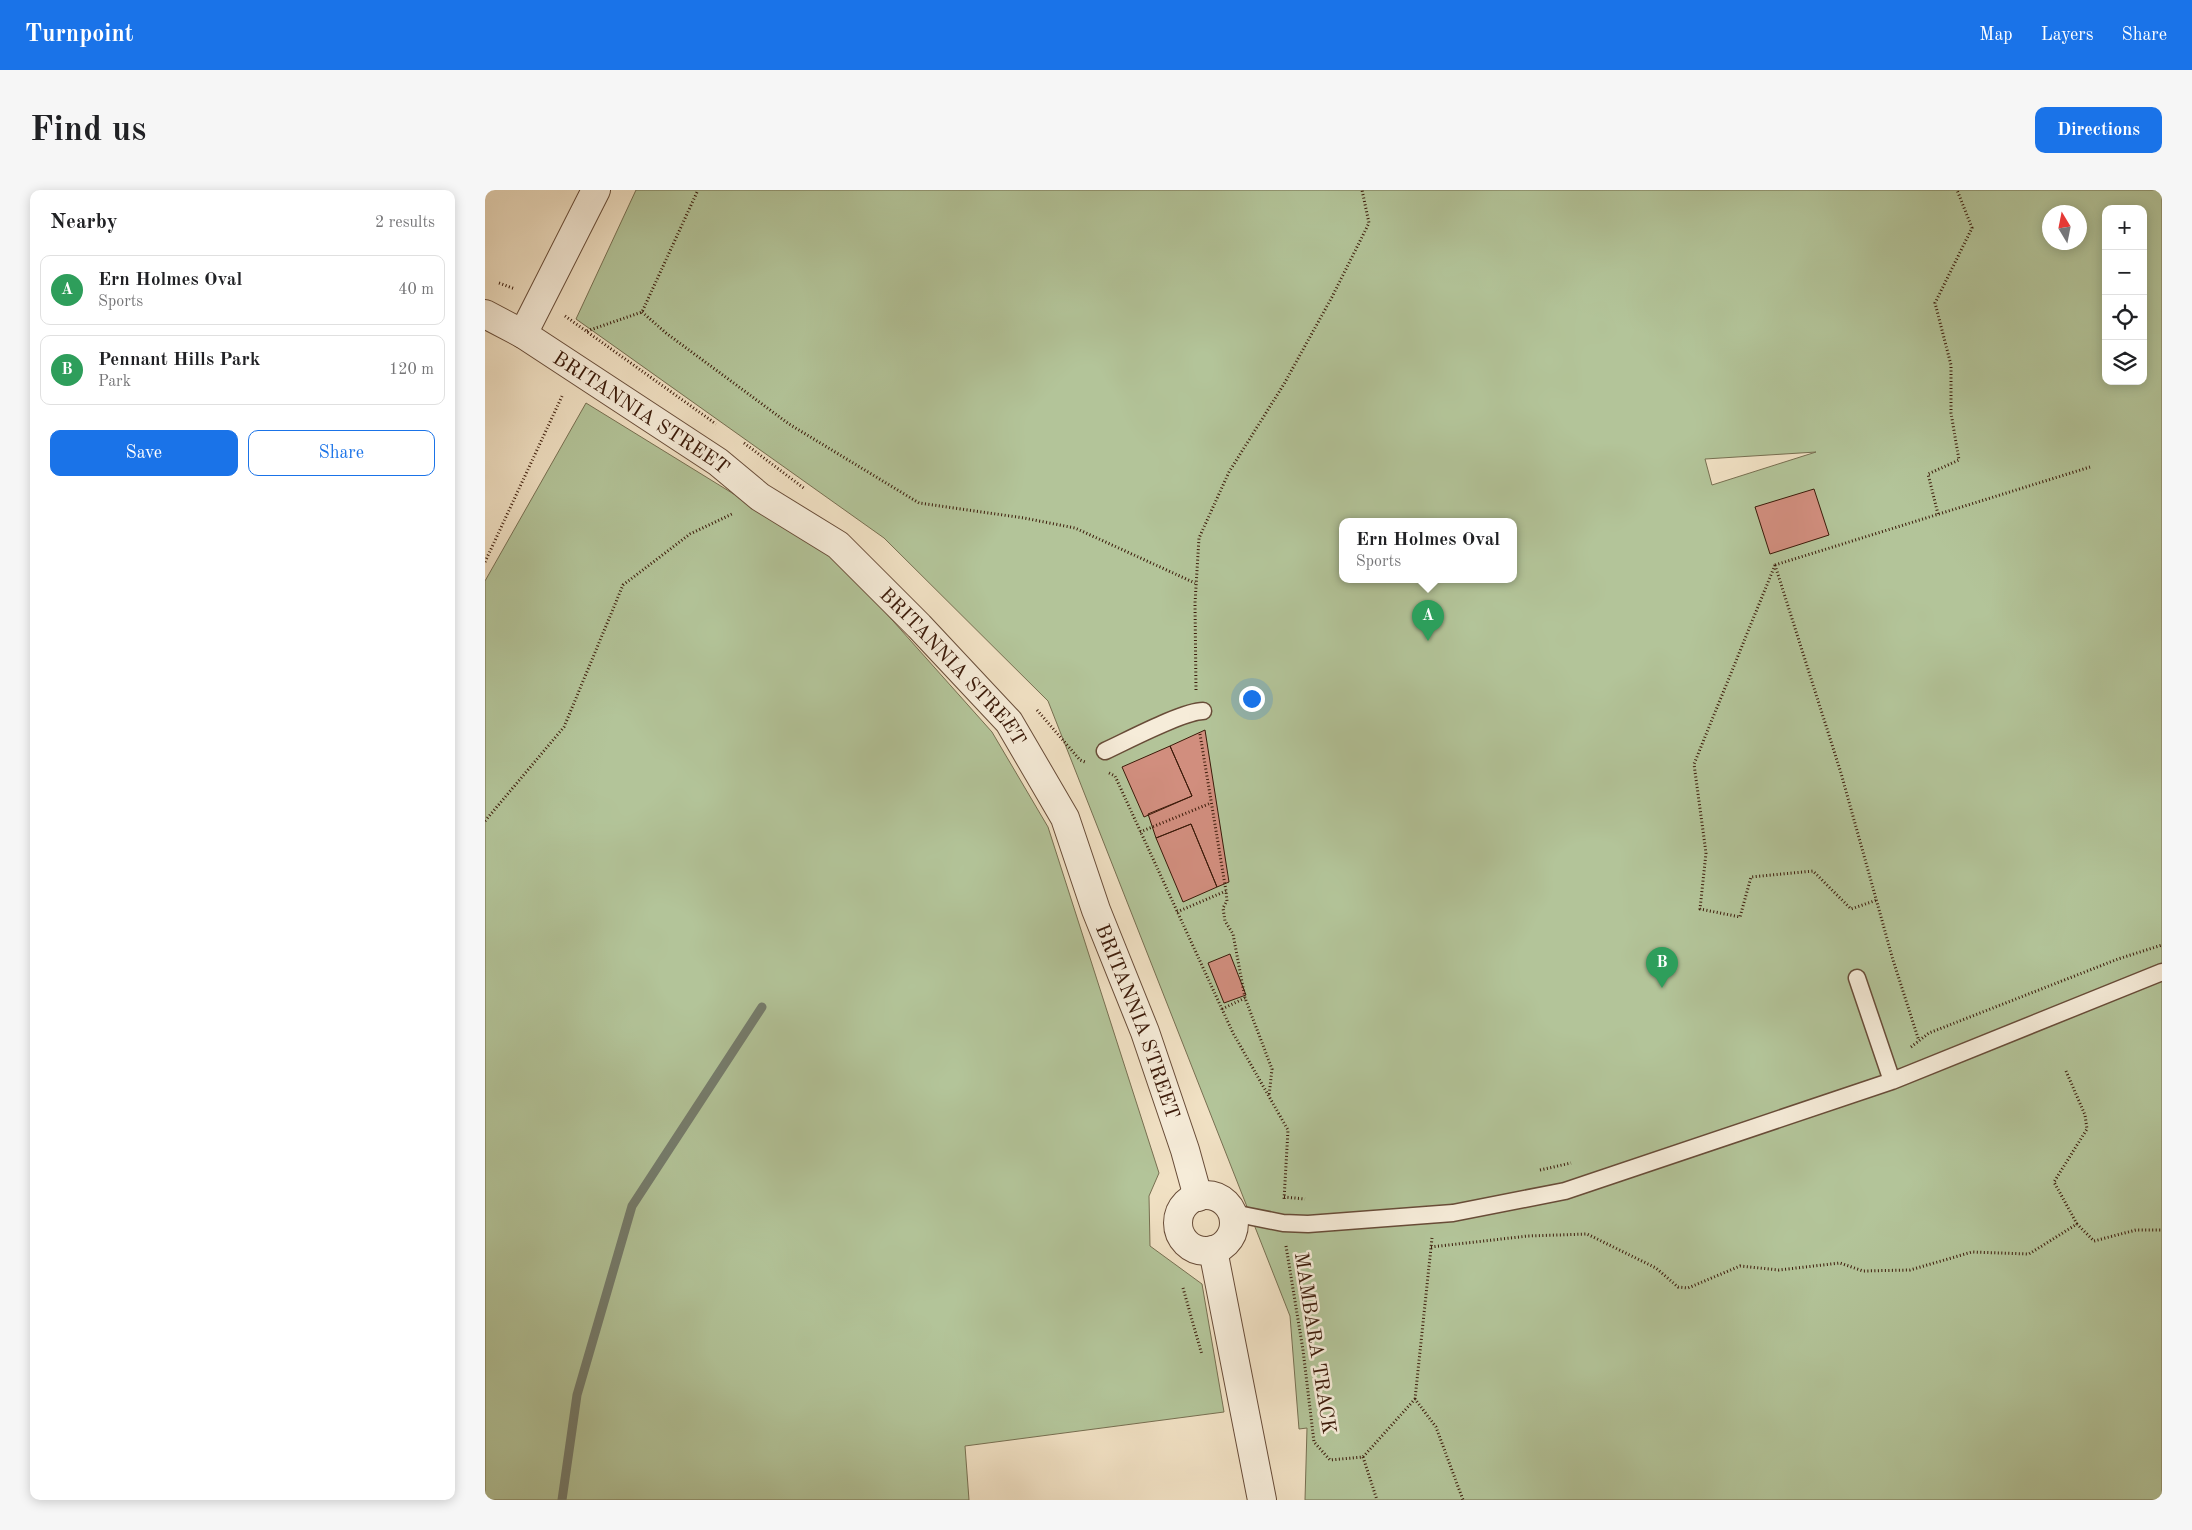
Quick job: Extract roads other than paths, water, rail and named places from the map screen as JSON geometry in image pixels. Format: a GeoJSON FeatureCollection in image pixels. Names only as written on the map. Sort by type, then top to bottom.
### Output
{"type":"FeatureCollection","features":[{"type":"Feature","properties":{"kind":"street"},"geometry":{"type":"LineString","coordinates":[[523,334],[596,190]]}},
{"type":"Feature","properties":{"kind":"street","name":"BRITANNIA STREET"},"geometry":{"type":"LineString","coordinates":[[485,314],[523,334],[575,368],[718,462],[760,496],[838,545],[919,626],[1009,722],[1065,818],[1096,910],[1145,1032],[1185,1150],[1198,1197]]}},
{"type":"Feature","properties":{"kind":"street"},"geometry":{"type":"LineString","coordinates":[[1212,1196],[1219,1198],[1233,1213],[1235,1222],[1233,1231],[1229,1240],[1222,1247],[1213,1250],[1199,1250],[1192,1248],[1182,1238],[1179,1231],[1179,1217],[1182,1210],[1191,1200],[1198,1197],[1212,1196]]}},
{"type":"Feature","properties":{"kind":"street"},"geometry":{"type":"LineString","coordinates":[[1213,1250],[1262,1500]]}},
{"type":"Feature","properties":{"kind":"lane"},"geometry":{"type":"LineString","coordinates":[[1105,751],[1200,711]]}},
{"type":"Feature","properties":{"kind":"lane"},"geometry":{"type":"LineString","coordinates":[[1233,1213],[1283,1223],[1308,1224],[1453,1213],[1565,1191],[1892,1081],[2162,972]]}},
{"type":"Feature","properties":{"kind":"lane"},"geometry":{"type":"LineString","coordinates":[[1857,978],[1892,1081]]}},
{"type":"Feature","properties":{"kind":"waterway"},"geometry":{"type":"LineString","coordinates":[[562,1500],[577,1395],[632,1206],[762,1007]]}},
{"type":"Feature","properties":{"kind":"place","name":"Ern Holmes Oval"},"geometry":{"type":"Point","coordinates":[1428,641]}},
{"type":"Feature","properties":{"kind":"place","name":"Pennant Hills Park"},"geometry":{"type":"Point","coordinates":[1662,988]}}]}
